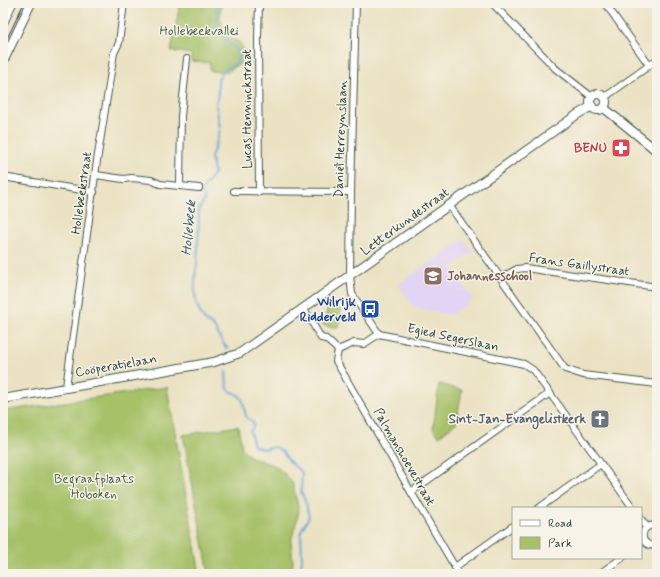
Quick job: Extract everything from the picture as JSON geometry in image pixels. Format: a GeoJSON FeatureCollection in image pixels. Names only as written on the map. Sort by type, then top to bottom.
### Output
{"type":"FeatureCollection","features":[{"type":"Feature","properties":{"kind":"street"},"geometry":{"type":"LineString","coordinates":[[3,22],[12,3]]}},
{"type":"Feature","properties":{"kind":"street"},"geometry":{"type":"LineString","coordinates":[[3,62],[31,3]]}},
{"type":"Feature","properties":{"kind":"street","name":"Hollebeekstraat"},"geometry":{"type":"LineString","coordinates":[[66,387],[114,53],[118,43],[124,3]]}},
{"type":"Feature","properties":{"kind":"street","name":"Lucas Henninckstraat"},"geometry":{"type":"LineString","coordinates":[[258,192],[259,3]]}},
{"type":"Feature","properties":{"kind":"street","name":"Daniël Herreynslaan"},"geometry":{"type":"LineString","coordinates":[[356,3],[350,276],[352,294],[379,334]]}},
{"type":"Feature","properties":{"kind":"street"},"geometry":{"type":"LineString","coordinates":[[492,3],[556,69],[592,97]]}},
{"type":"Feature","properties":{"kind":"street"},"geometry":{"type":"LineString","coordinates":[[605,3],[649,66]]}},
{"type":"Feature","properties":{"kind":"street"},"geometry":{"type":"LineString","coordinates":[[180,186],[181,116],[187,59]]}},
{"type":"Feature","properties":{"kind":"street"},"geometry":{"type":"LineString","coordinates":[[605,97],[657,60]]}},
{"type":"Feature","properties":{"kind":"street"},"geometry":{"type":"LineString","coordinates":[[604,108],[596,110],[590,102],[592,97],[598,94],[605,97]]}},
{"type":"Feature","properties":{"kind":"street"},"geometry":{"type":"LineString","coordinates":[[604,108],[606,102],[605,97]]}},
{"type":"Feature","properties":{"kind":"street","name":"Letterkundestraat"},"geometry":{"type":"LineString","coordinates":[[232,357],[304,309],[578,114],[592,106]]}},
{"type":"Feature","properties":{"kind":"street"},"geometry":{"type":"LineString","coordinates":[[604,108],[657,151]]}},
{"type":"Feature","properties":{"kind":"street"},"geometry":{"type":"LineString","coordinates":[[96,175],[123,179],[132,178],[151,180],[160,184],[199,188]]}},
{"type":"Feature","properties":{"kind":"street"},"geometry":{"type":"LineString","coordinates":[[3,177],[94,192]]}},
{"type":"Feature","properties":{"kind":"street"},"geometry":{"type":"LineString","coordinates":[[234,191],[351,192]]}},
{"type":"Feature","properties":{"kind":"street"},"geometry":{"type":"LineString","coordinates":[[449,205],[565,369],[583,375],[657,384]]}},
{"type":"Feature","properties":{"kind":"street","name":"Frans Gaillystraat"},"geometry":{"type":"LineString","coordinates":[[501,278],[517,269],[525,268],[657,287]]}},
{"type":"Feature","properties":{"kind":"street"},"geometry":{"type":"LineString","coordinates":[[304,309],[320,338],[326,339],[338,350],[354,343],[364,344],[379,334]]}},
{"type":"Feature","properties":{"kind":"street","name":"Egied Segerslaan"},"geometry":{"type":"LineString","coordinates":[[379,334],[524,364],[533,370],[550,393]]}},
{"type":"Feature","properties":{"kind":"street","name":"Palmanshoevestraat"},"geometry":{"type":"LineString","coordinates":[[338,350],[336,360],[459,574]]}},
{"type":"Feature","properties":{"kind":"street","name":"Coöperatielaan"},"geometry":{"type":"LineString","coordinates":[[3,398],[214,362],[232,357]]}},
{"type":"Feature","properties":{"kind":"street"},"geometry":{"type":"LineString","coordinates":[[411,492],[550,393],[632,507]]}},
{"type":"Feature","properties":{"kind":"street"},"geometry":{"type":"LineString","coordinates":[[540,507],[601,464]]}},
{"type":"Feature","properties":{"kind":"street"},"geometry":{"type":"LineString","coordinates":[[642,520],[647,527]]}},
{"type":"Feature","properties":{"kind":"street"},"geometry":{"type":"LineString","coordinates":[[657,526],[647,527],[643,533],[643,543],[651,545],[657,544]]}},
{"type":"Feature","properties":{"kind":"street"},"geometry":{"type":"LineString","coordinates":[[455,567],[512,527]]}},
{"type":"Feature","properties":{"kind":"street"},"geometry":{"type":"LineString","coordinates":[[599,574],[621,559]]}},
{"type":"Feature","properties":{"kind":"shaded area","name":"Johannesschool"},"geometry":{"type":"Polygon","coordinates":[[[464,239],[472,252],[451,268],[473,299],[451,315],[414,307],[398,284],[464,239]]]}},
{"type":"Feature","properties":{"kind":"green space","name":"Hollebeekvallei"},"geometry":{"type":"Polygon","coordinates":[[[180,3],[221,3],[220,19],[227,37],[239,42],[246,53],[243,63],[234,67],[228,72],[210,71],[210,63],[191,61],[192,54],[171,51],[180,3]]]}},
{"type":"Feature","properties":{"kind":"green space"},"geometry":{"type":"Polygon","coordinates":[[[328,307],[341,310],[338,328],[323,325],[328,307]]]}},
{"type":"Feature","properties":{"kind":"green space"},"geometry":{"type":"Polygon","coordinates":[[[439,384],[462,390],[456,423],[439,436],[433,429],[439,384]]]}},
{"type":"Feature","properties":{"kind":"green space","name":"Begraafplaats Hoboken"},"geometry":{"type":"Polygon","coordinates":[[[167,387],[200,574],[3,574],[3,411],[167,387]]]}},
{"type":"Feature","properties":{"kind":"green space"},"geometry":{"type":"Polygon","coordinates":[[[238,426],[242,448],[251,457],[276,466],[292,481],[299,511],[291,542],[293,563],[291,574],[209,574],[183,435],[238,426]]]}},
{"type":"Feature","properties":{"kind":"waterway","name":"Hollebeek"},"geometry":{"type":"LineString","coordinates":[[217,3],[216,18],[219,32],[225,40],[234,47],[240,56],[236,63],[223,71],[218,79],[216,104],[220,129],[211,157],[214,172],[210,180],[205,185],[202,193],[204,196],[204,201],[199,209],[195,295],[196,302],[203,318],[214,327],[227,348]]}},
{"type":"Feature","properties":{"kind":"waterway","name":"Hollebeek"},"geometry":{"type":"LineString","coordinates":[[226,371],[227,387],[230,391],[236,393],[242,399],[247,418],[252,421],[254,426],[250,431],[254,446],[264,449],[275,447],[283,452],[289,461],[302,473],[301,492],[305,500],[309,517],[301,531],[301,572],[303,574]]}},
{"type":"Feature","properties":{"kind":"tram line"},"geometry":{"type":"LineString","coordinates":[[3,47],[24,3]]}},
{"type":"Feature","properties":{"kind":"place","name":"BENU"},"geometry":{"type":"Point","coordinates":[621,148]}},
{"type":"Feature","properties":{"kind":"place","name":"Johannesschool"},"geometry":{"type":"Point","coordinates":[433,276]}},
{"type":"Feature","properties":{"kind":"place","name":"Wilrijk Ridderveld"},"geometry":{"type":"Point","coordinates":[370,309]}},
{"type":"Feature","properties":{"kind":"place","name":"Sint-Jan-Evangelistkerk"},"geometry":{"type":"Point","coordinates":[600,419]}}]}
